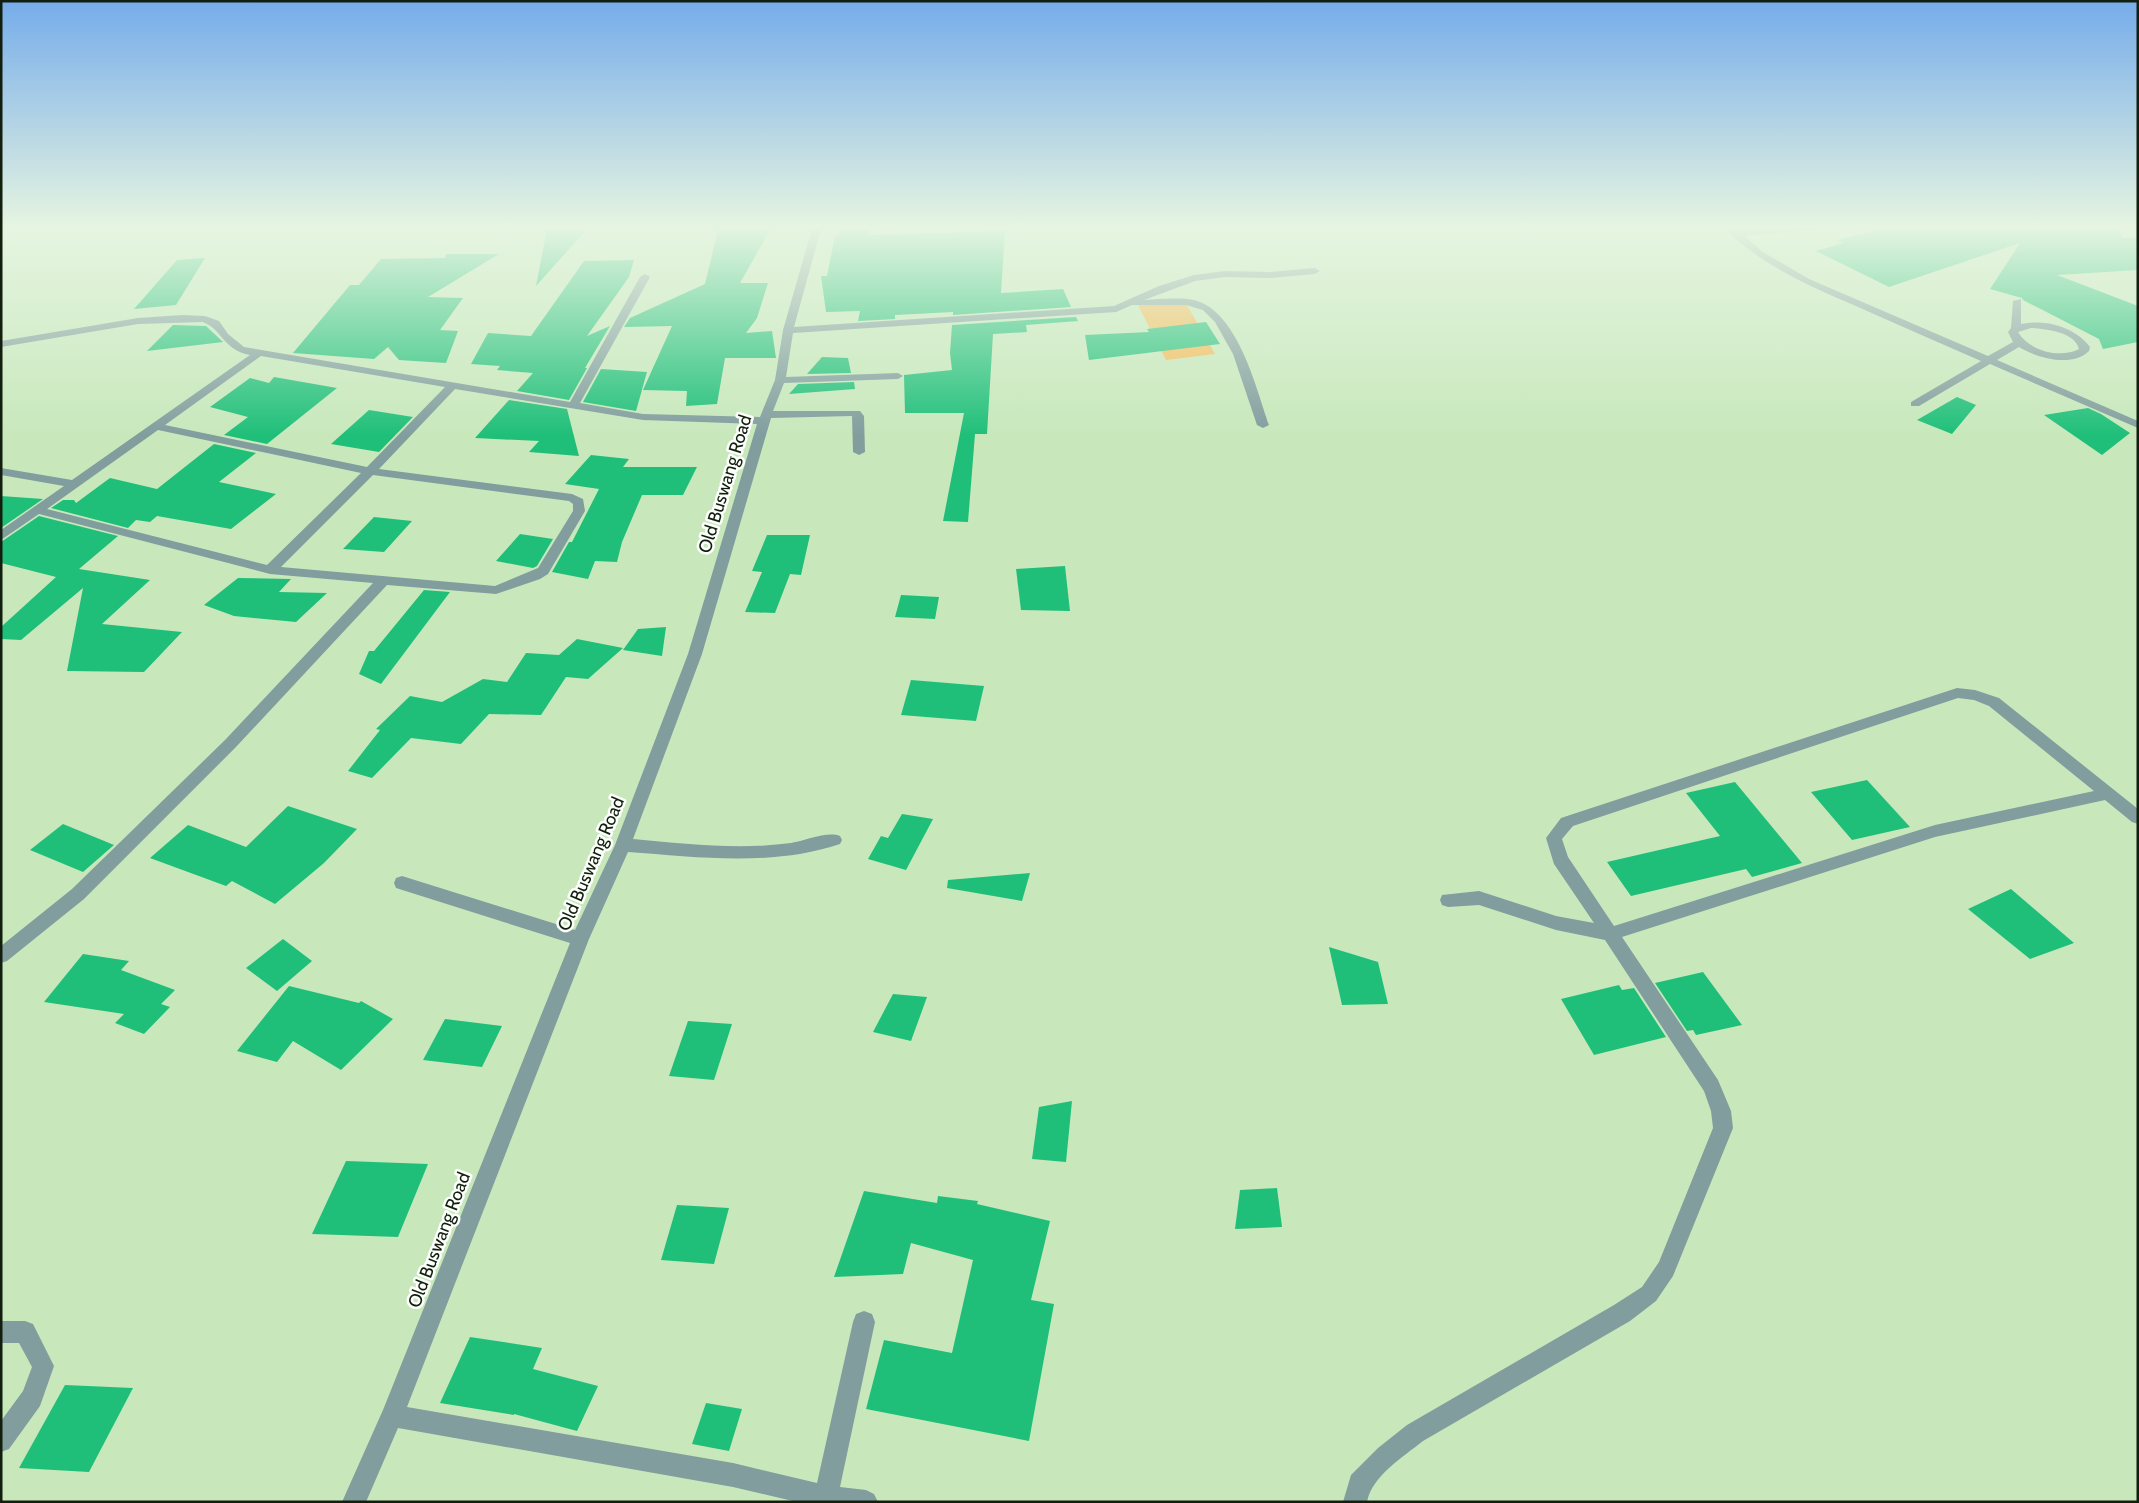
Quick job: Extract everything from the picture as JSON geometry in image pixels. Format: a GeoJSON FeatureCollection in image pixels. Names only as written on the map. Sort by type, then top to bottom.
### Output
{"type":"FeatureCollection","features":[{"type":"Feature","properties":{"kind":"street"},"geometry":{"type":"LineString","coordinates":[[574,405],[635,295]]}},
{"type":"Feature","properties":{"kind":"street","name":"Old Buswang Road"},"geometry":{"type":"LineString","coordinates":[[354,1502],[392,1416],[580,939],[623,845],[694,654],[765,418],[780,380],[788,330],[798,295]]}},
{"type":"Feature","properties":{"kind":"street"},"geometry":{"type":"LineString","coordinates":[[788,330],[1116,309],[1147,295]]}},
{"type":"Feature","properties":{"kind":"street"},"geometry":{"type":"LineString","coordinates":[[1839,295],[2138,425]]}},
{"type":"Feature","properties":{"kind":"street"},"geometry":{"type":"LineString","coordinates":[[2016,328],[2030,325],[2053,328],[2074,336],[2085,347],[2084,351],[2080,355],[2060,356],[2037,352],[2020,342],[2014,332],[2018,301]]}},
{"type":"Feature","properties":{"kind":"street"},"geometry":{"type":"LineString","coordinates":[[1132,302],[1194,302],[1206,306],[1218,316],[1231,337],[1263,425]]}},
{"type":"Feature","properties":{"kind":"street"},"geometry":{"type":"LineString","coordinates":[[1,344],[138,321],[182,318],[204,319],[215,323],[224,336],[241,350],[643,417],[765,418],[858,414],[859,452]]}},
{"type":"Feature","properties":{"kind":"street"},"geometry":{"type":"LineString","coordinates":[[1915,404],[2020,342]]}},
{"type":"Feature","properties":{"kind":"street"},"geometry":{"type":"LineString","coordinates":[[1,536],[259,353]]}},
{"type":"Feature","properties":{"kind":"street"},"geometry":{"type":"LineString","coordinates":[[780,380],[898,376]]}},
{"type":"Feature","properties":{"kind":"street"},"geometry":{"type":"LineString","coordinates":[[270,570],[452,386]]}},
{"type":"Feature","properties":{"kind":"street"},"geometry":{"type":"LineString","coordinates":[[37,510],[270,570],[496,590],[535,576],[543,570],[576,516],[580,506],[579,502],[572,498],[370,471],[155,426]]}},
{"type":"Feature","properties":{"kind":"street"},"geometry":{"type":"LineString","coordinates":[[1,471],[74,484]]}},
{"type":"Feature","properties":{"kind":"street"},"geometry":{"type":"LineString","coordinates":[[1,956],[78,894],[230,744],[384,580]]}},
{"type":"Feature","properties":{"kind":"street"},"geometry":{"type":"LineString","coordinates":[[1355,1502],[1359,1483],[1386,1456],[1415,1433],[1622,1313],[1649,1294],[1666,1269],[1723,1128],[1721,1111],[1710,1086],[1560,859],[1554,838],[1567,822],[1881,718],[1929,704],[1957,693],[1975,695],[1994,702],[2138,818]]}},
{"type":"Feature","properties":{"kind":"street"},"geometry":{"type":"LineString","coordinates":[[1448,900],[1479,898],[1556,923],[1610,934],[1935,831],[2106,794]]}},
{"type":"Feature","properties":{"kind":"street"},"geometry":{"type":"LineString","coordinates":[[623,845],[723,852],[806,848],[834,840]]}},
{"type":"Feature","properties":{"kind":"street"},"geometry":{"type":"LineString","coordinates":[[402,884],[580,939]]}},
{"type":"Feature","properties":{"kind":"street"},"geometry":{"type":"LineString","coordinates":[[826,1497],[864,1322]]}},
{"type":"Feature","properties":{"kind":"street"},"geometry":{"type":"LineString","coordinates":[[1,1332],[25,1332],[43,1366],[32,1398],[1,1441]]}},
{"type":"Feature","properties":{"kind":"street"},"geometry":{"type":"LineString","coordinates":[[392,1416],[733,1476],[826,1497],[866,1502]]}},
{"type":"Feature","properties":{"kind":"shaded area"},"geometry":{"type":"Polygon","coordinates":[[[1184,300],[1215,354],[1166,360],[1138,305],[1184,300]]]}},
{"type":"Feature","properties":{"kind":"building"},"geometry":{"type":"Polygon","coordinates":[[[146,295],[182,295],[176,305],[134,309],[146,295]]]}},
{"type":"Feature","properties":{"kind":"building"},"geometry":{"type":"Polygon","coordinates":[[[342,295],[431,295],[428,297],[463,298],[440,330],[458,331],[446,363],[399,360],[388,347],[374,359],[293,353],[342,295]]]}},
{"type":"Feature","properties":{"kind":"building"},"geometry":{"type":"Polygon","coordinates":[[[560,295],[616,295],[587,336],[610,326],[585,368],[587,368],[569,400],[517,391],[533,373],[497,370],[500,366],[471,364],[488,333],[531,336],[560,295]]]}},
{"type":"Feature","properties":{"kind":"building"},"geometry":{"type":"Polygon","coordinates":[[[680,295],[764,295],[757,318],[746,333],[772,331],[776,358],[725,358],[717,404],[686,406],[687,391],[643,390],[672,326],[624,327],[630,318],[680,295]]]}},
{"type":"Feature","properties":{"kind":"building"},"geometry":{"type":"Polygon","coordinates":[[[824,295],[1066,295],[1071,307],[953,315],[953,312],[895,315],[895,319],[858,321],[860,311],[826,312],[824,295]]]}},
{"type":"Feature","properties":{"kind":"building"},"geometry":{"type":"Polygon","coordinates":[[[2012,295],[2110,295],[2138,306],[2138,342],[2103,349],[2099,339],[2022,298],[2012,295]]]}},
{"type":"Feature","properties":{"kind":"building"},"geometry":{"type":"Polygon","coordinates":[[[1076,317],[1078,321],[1026,325],[1027,332],[993,334],[987,434],[975,434],[968,522],[943,521],[964,413],[905,413],[904,375],[952,370],[950,353],[952,325],[1076,317]]]}},
{"type":"Feature","properties":{"kind":"building"},"geometry":{"type":"Polygon","coordinates":[[[1206,322],[1220,344],[1089,360],[1085,335],[1149,332],[1147,329],[1206,322]]]}},
{"type":"Feature","properties":{"kind":"building"},"geometry":{"type":"Polygon","coordinates":[[[173,325],[206,326],[223,342],[147,351],[173,325]]]}},
{"type":"Feature","properties":{"kind":"building"},"geometry":{"type":"Polygon","coordinates":[[[822,357],[848,358],[851,373],[807,374],[822,357]]]}},
{"type":"Feature","properties":{"kind":"building"},"geometry":{"type":"Polygon","coordinates":[[[601,369],[647,372],[636,411],[583,402],[601,369]]]}},
{"type":"Feature","properties":{"kind":"building"},"geometry":{"type":"Polygon","coordinates":[[[274,377],[337,388],[267,444],[224,435],[248,417],[210,407],[250,378],[269,383],[274,377]]]}},
{"type":"Feature","properties":{"kind":"building"},"geometry":{"type":"Polygon","coordinates":[[[854,382],[855,389],[789,394],[798,384],[854,382]]]}},
{"type":"Feature","properties":{"kind":"building"},"geometry":{"type":"Polygon","coordinates":[[[1957,397],[1976,405],[1952,434],[1917,420],[1957,397]]]}},
{"type":"Feature","properties":{"kind":"building"},"geometry":{"type":"Polygon","coordinates":[[[509,400],[567,409],[579,456],[529,452],[539,441],[475,438],[509,400]]]}},
{"type":"Feature","properties":{"kind":"building"},"geometry":{"type":"Polygon","coordinates":[[[2088,408],[2130,433],[2102,455],[2044,415],[2088,408]]]}},
{"type":"Feature","properties":{"kind":"building"},"geometry":{"type":"Polygon","coordinates":[[[369,410],[413,417],[379,452],[331,444],[369,410]]]}},
{"type":"Feature","properties":{"kind":"building"},"geometry":{"type":"Polygon","coordinates":[[[214,444],[256,453],[219,482],[276,494],[231,529],[157,516],[150,522],[136,520],[128,528],[51,508],[63,500],[74,500],[76,503],[110,478],[157,489],[214,444]]]}},
{"type":"Feature","properties":{"kind":"building"},"geometry":{"type":"Polygon","coordinates":[[[591,455],[629,459],[623,467],[697,467],[683,495],[642,495],[622,542],[617,562],[595,561],[588,579],[552,572],[569,542],[572,542],[599,489],[565,484],[591,455]]]}},
{"type":"Feature","properties":{"kind":"building"},"geometry":{"type":"Polygon","coordinates":[[[1,496],[43,499],[1,528],[1,496]]]}},
{"type":"Feature","properties":{"kind":"building"},"geometry":{"type":"Polygon","coordinates":[[[39,516],[118,536],[79,569],[150,580],[102,624],[182,632],[144,672],[67,671],[83,588],[21,640],[1,639],[1,627],[56,577],[1,563],[1,542],[39,516]]]}},
{"type":"Feature","properties":{"kind":"building"},"geometry":{"type":"Polygon","coordinates":[[[374,517],[412,521],[384,552],[343,549],[374,517]]]}},
{"type":"Feature","properties":{"kind":"building"},"geometry":{"type":"Polygon","coordinates":[[[520,534],[553,539],[537,566],[533,568],[496,561],[520,534]]]}},
{"type":"Feature","properties":{"kind":"building"},"geometry":{"type":"Polygon","coordinates":[[[767,535],[810,535],[801,575],[790,574],[775,613],[745,612],[762,572],[752,571],[767,535]]]}},
{"type":"Feature","properties":{"kind":"building"},"geometry":{"type":"Polygon","coordinates":[[[1065,566],[1070,611],[1021,610],[1016,569],[1065,566]]]}},
{"type":"Feature","properties":{"kind":"building"},"geometry":{"type":"Polygon","coordinates":[[[238,578],[291,579],[279,592],[327,593],[296,622],[234,616],[204,605],[238,578]]]}},
{"type":"Feature","properties":{"kind":"building"},"geometry":{"type":"Polygon","coordinates":[[[424,590],[450,592],[381,684],[359,674],[369,651],[374,651],[424,590]]]}},
{"type":"Feature","properties":{"kind":"building"},"geometry":{"type":"Polygon","coordinates":[[[901,595],[939,597],[935,619],[895,617],[901,595]]]}},
{"type":"Feature","properties":{"kind":"building"},"geometry":{"type":"Polygon","coordinates":[[[666,627],[662,656],[623,650],[638,629],[666,627]]]}},
{"type":"Feature","properties":{"kind":"building"},"geometry":{"type":"Polygon","coordinates":[[[577,639],[623,648],[588,679],[566,677],[541,715],[489,714],[461,744],[411,738],[372,778],[348,771],[380,730],[376,729],[410,696],[442,702],[483,679],[507,682],[526,653],[559,655],[577,639]]]}},
{"type":"Feature","properties":{"kind":"building"},"geometry":{"type":"Polygon","coordinates":[[[911,680],[984,686],[976,721],[901,715],[911,680]]]}},
{"type":"Feature","properties":{"kind":"building"},"geometry":{"type":"Polygon","coordinates":[[[1867,780],[1910,827],[1852,840],[1811,792],[1867,780]]]}},
{"type":"Feature","properties":{"kind":"building"},"geometry":{"type":"Polygon","coordinates":[[[1735,782],[1802,863],[1752,877],[1746,869],[1631,896],[1607,862],[1720,836],[1686,793],[1735,782]]]}},
{"type":"Feature","properties":{"kind":"building"},"geometry":{"type":"Polygon","coordinates":[[[288,806],[357,829],[324,863],[275,904],[232,881],[226,886],[150,858],[188,825],[246,847],[288,806]]]}},
{"type":"Feature","properties":{"kind":"building"},"geometry":{"type":"Polygon","coordinates":[[[902,814],[933,819],[906,870],[868,859],[881,836],[888,838],[902,814]]]}},
{"type":"Feature","properties":{"kind":"building"},"geometry":{"type":"Polygon","coordinates":[[[63,824],[114,845],[83,872],[30,850],[63,824]]]}},
{"type":"Feature","properties":{"kind":"building"},"geometry":{"type":"Polygon","coordinates":[[[1030,873],[1022,901],[947,888],[948,880],[1030,873]]]}},
{"type":"Feature","properties":{"kind":"building"},"geometry":{"type":"Polygon","coordinates":[[[2011,889],[2074,943],[2030,959],[1968,909],[2011,889]]]}},
{"type":"Feature","properties":{"kind":"building"},"geometry":{"type":"Polygon","coordinates":[[[283,939],[312,961],[277,991],[246,968],[283,939]]]}},
{"type":"Feature","properties":{"kind":"building"},"geometry":{"type":"Polygon","coordinates":[[[1329,947],[1378,962],[1388,1004],[1342,1005],[1329,947]]]}},
{"type":"Feature","properties":{"kind":"building"},"geometry":{"type":"Polygon","coordinates":[[[83,954],[129,961],[121,970],[175,990],[161,1004],[170,1007],[144,1034],[115,1023],[124,1014],[44,1002],[83,954]]]}},
{"type":"Feature","properties":{"kind":"building"},"geometry":{"type":"Polygon","coordinates":[[[1703,972],[1742,1025],[1696,1035],[1693,1030],[1687,1031],[1655,983],[1703,972]]]}},
{"type":"Feature","properties":{"kind":"building"},"geometry":{"type":"Polygon","coordinates":[[[1619,985],[1622,990],[1634,988],[1666,1037],[1594,1055],[1561,999],[1619,985]]]}},
{"type":"Feature","properties":{"kind":"building"},"geometry":{"type":"Polygon","coordinates":[[[289,986],[359,1003],[361,1001],[393,1019],[341,1070],[293,1041],[277,1062],[237,1051],[289,986]]]}},
{"type":"Feature","properties":{"kind":"building"},"geometry":{"type":"Polygon","coordinates":[[[893,994],[927,997],[911,1041],[873,1032],[893,994]]]}},
{"type":"Feature","properties":{"kind":"building"},"geometry":{"type":"Polygon","coordinates":[[[445,1019],[502,1026],[482,1067],[423,1060],[445,1019]]]}},
{"type":"Feature","properties":{"kind":"building"},"geometry":{"type":"Polygon","coordinates":[[[688,1021],[732,1024],[714,1080],[669,1076],[688,1021]]]}},
{"type":"Feature","properties":{"kind":"building"},"geometry":{"type":"Polygon","coordinates":[[[1072,1101],[1066,1162],[1032,1159],[1039,1107],[1072,1101]]]}},
{"type":"Feature","properties":{"kind":"building"},"geometry":{"type":"Polygon","coordinates":[[[346,1161],[428,1164],[398,1237],[312,1234],[346,1161]]]}},
{"type":"Feature","properties":{"kind":"building"},"geometry":{"type":"Polygon","coordinates":[[[1277,1188],[1282,1227],[1235,1229],[1240,1190],[1277,1188]]]}},
{"type":"Feature","properties":{"kind":"building"},"geometry":{"type":"Polygon","coordinates":[[[864,1191],[937,1203],[938,1196],[978,1201],[977,1204],[1050,1221],[1031,1300],[1054,1304],[1029,1441],[866,1409],[884,1340],[952,1353],[973,1260],[911,1243],[903,1274],[834,1277],[864,1191]]]}},
{"type":"Feature","properties":{"kind":"building"},"geometry":{"type":"Polygon","coordinates":[[[677,1205],[729,1208],[714,1264],[661,1260],[677,1205]]]}},
{"type":"Feature","properties":{"kind":"building"},"geometry":{"type":"Polygon","coordinates":[[[470,1337],[542,1348],[533,1369],[598,1386],[577,1431],[514,1414],[440,1403],[470,1337]]]}},
{"type":"Feature","properties":{"kind":"building"},"geometry":{"type":"Polygon","coordinates":[[[65,1385],[133,1388],[89,1472],[19,1468],[65,1385]]]}},
{"type":"Feature","properties":{"kind":"building"},"geometry":{"type":"Polygon","coordinates":[[[706,1403],[742,1409],[729,1451],[692,1444],[706,1403]]]}}]}
